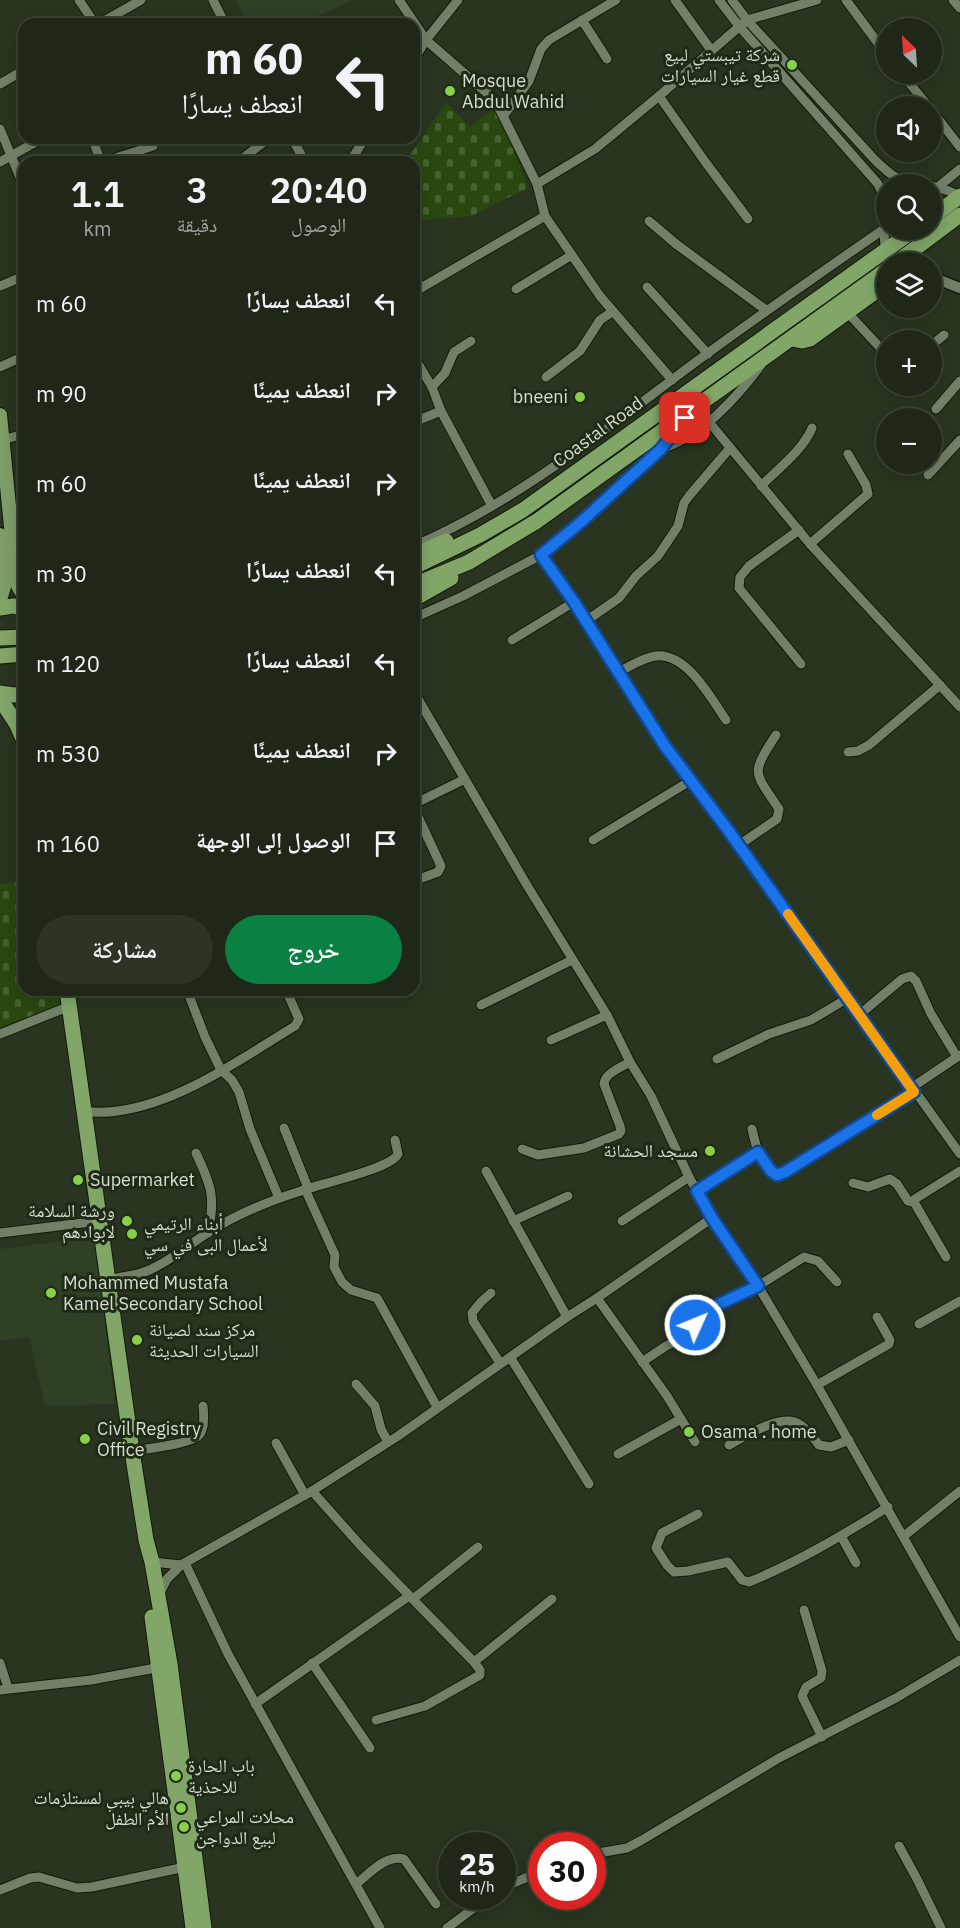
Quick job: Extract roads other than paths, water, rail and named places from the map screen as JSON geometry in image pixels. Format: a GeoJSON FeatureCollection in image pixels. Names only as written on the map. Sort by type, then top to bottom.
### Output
{"type":"FeatureCollection","features":[{"type":"Feature","properties":{"kind":"highway"},"geometry":{"type":"LineString","coordinates":[[942,210],[960,197]]}},
{"type":"Feature","properties":{"kind":"highway","name":"Coastal Road"},"geometry":{"type":"LineString","coordinates":[[901,252],[960,215]]}},
{"type":"Feature","properties":{"kind":"highway","name":"Coastal Road"},"geometry":{"type":"LineString","coordinates":[[897,252],[906,240]]}},
{"type":"Feature","properties":{"kind":"highway","name":"Coastal Road"},"geometry":{"type":"LineString","coordinates":[[420,564],[480,535],[523,510],[876,269]]}},
{"type":"Feature","properties":{"kind":"highway","name":"Coastal Road"},"geometry":{"type":"LineString","coordinates":[[420,582],[469,562],[537,521],[876,277]]}},
{"type":"Feature","properties":{"kind":"highway"},"geometry":{"type":"LineString","coordinates":[[792,339],[798,341],[810,339],[876,291]]}},
{"type":"Feature","properties":{"kind":"highway"},"geometry":{"type":"LineString","coordinates":[[420,552],[496,516],[523,510]]}},
{"type":"Feature","properties":{"kind":"highway"},"geometry":{"type":"LineString","coordinates":[[420,595],[441,585],[469,562]]}},
{"type":"Feature","properties":{"kind":"highway"},"geometry":{"type":"LineString","coordinates":[[0,608],[18,607]]}},
{"type":"Feature","properties":{"kind":"highway"},"geometry":{"type":"LineString","coordinates":[[0,638],[18,637]]}},
{"type":"Feature","properties":{"kind":"highway"},"geometry":{"type":"LineString","coordinates":[[0,656],[18,654]]}},
{"type":"Feature","properties":{"kind":"highway"},"geometry":{"type":"LineString","coordinates":[[0,693],[18,694]]}},
{"type":"Feature","properties":{"kind":"highway"},"geometry":{"type":"LineString","coordinates":[[0,699],[18,728]]}},
{"type":"Feature","properties":{"kind":"highway"},"geometry":{"type":"LineString","coordinates":[[68,996],[106,1280],[146,1540],[158,1596],[176,1761],[204,1928]]}},
{"type":"Feature","properties":{"kind":"highway"},"geometry":{"type":"LineString","coordinates":[[146,1540],[145,1565],[164,1666]]}},
{"type":"Feature","properties":{"kind":"highway"},"geometry":{"type":"LineString","coordinates":[[176,1761],[193,1928]]}},
{"type":"Feature","properties":{"kind":"main road"},"geometry":{"type":"LineString","coordinates":[[0,415],[2,440],[17,515],[18,585]]}},
{"type":"Feature","properties":{"kind":"main road"},"geometry":{"type":"LineString","coordinates":[[0,535],[5,583],[0,600]]}},
{"type":"Feature","properties":{"kind":"street"},"geometry":{"type":"LineString","coordinates":[[79,0],[92,18]]}},
{"type":"Feature","properties":{"kind":"street"},"geometry":{"type":"LineString","coordinates":[[108,18],[141,0]]}},
{"type":"Feature","properties":{"kind":"street"},"geometry":{"type":"LineString","coordinates":[[213,0],[222,18]]}},
{"type":"Feature","properties":{"kind":"street"},"geometry":{"type":"LineString","coordinates":[[399,0],[411,18]]}},
{"type":"Feature","properties":{"kind":"street"},"geometry":{"type":"LineString","coordinates":[[420,50],[458,0]]}},
{"type":"Feature","properties":{"kind":"street"},"geometry":{"type":"LineString","coordinates":[[504,115],[529,81],[541,49],[549,40],[616,0]]}},
{"type":"Feature","properties":{"kind":"street"},"geometry":{"type":"LineString","coordinates":[[675,0],[711,50]]}},
{"type":"Feature","properties":{"kind":"street"},"geometry":{"type":"LineString","coordinates":[[719,0],[739,26],[876,182]]}},
{"type":"Feature","properties":{"kind":"street"},"geometry":{"type":"LineString","coordinates":[[732,0],[747,20],[873,159],[890,174]]}},
{"type":"Feature","properties":{"kind":"street"},"geometry":{"type":"LineString","coordinates":[[537,184],[595,148],[747,20],[817,0]]}},
{"type":"Feature","properties":{"kind":"street"},"geometry":{"type":"LineString","coordinates":[[846,0],[876,40]]}},
{"type":"Feature","properties":{"kind":"street"},"geometry":{"type":"LineString","coordinates":[[954,0],[960,8]]}},
{"type":"Feature","properties":{"kind":"street"},"geometry":{"type":"LineString","coordinates":[[582,20],[607,59]]}},
{"type":"Feature","properties":{"kind":"street"},"geometry":{"type":"LineString","coordinates":[[420,31],[426,40],[495,100],[537,184],[545,216],[612,312],[672,380]]}},
{"type":"Feature","properties":{"kind":"street"},"geometry":{"type":"LineString","coordinates":[[0,84],[18,74]]}},
{"type":"Feature","properties":{"kind":"street"},"geometry":{"type":"LineString","coordinates":[[910,84],[920,96]]}},
{"type":"Feature","properties":{"kind":"street"},"geometry":{"type":"LineString","coordinates":[[659,96],[748,219]]}},
{"type":"Feature","properties":{"kind":"street"},"geometry":{"type":"LineString","coordinates":[[942,124],[960,147]]}},
{"type":"Feature","properties":{"kind":"street"},"geometry":{"type":"LineString","coordinates":[[0,129],[18,174]]}},
{"type":"Feature","properties":{"kind":"street"},"geometry":{"type":"LineString","coordinates":[[0,162],[33,144]]}},
{"type":"Feature","properties":{"kind":"street"},"geometry":{"type":"LineString","coordinates":[[246,156],[261,144]]}},
{"type":"Feature","properties":{"kind":"street"},"geometry":{"type":"LineString","coordinates":[[121,156],[153,146]]}},
{"type":"Feature","properties":{"kind":"street"},"geometry":{"type":"LineString","coordinates":[[942,182],[960,169]]}},
{"type":"Feature","properties":{"kind":"street"},"geometry":{"type":"LineString","coordinates":[[942,190],[960,197]]}},
{"type":"Feature","properties":{"kind":"street"},"geometry":{"type":"LineString","coordinates":[[420,289],[545,216]]}},
{"type":"Feature","properties":{"kind":"street"},"geometry":{"type":"LineString","coordinates":[[649,221],[676,244],[766,310]]}},
{"type":"Feature","properties":{"kind":"street"},"geometry":{"type":"LineString","coordinates":[[420,543],[492,506],[544,474],[766,310],[876,234]]}},
{"type":"Feature","properties":{"kind":"street"},"geometry":{"type":"LineString","coordinates":[[516,289],[572,255]]}},
{"type":"Feature","properties":{"kind":"street"},"geometry":{"type":"LineString","coordinates":[[0,286],[18,278]]}},
{"type":"Feature","properties":{"kind":"street"},"geometry":{"type":"LineString","coordinates":[[942,282],[960,288]]}},
{"type":"Feature","properties":{"kind":"street"},"geometry":{"type":"LineString","coordinates":[[647,287],[708,354]]}},
{"type":"Feature","properties":{"kind":"street"},"geometry":{"type":"LineString","coordinates":[[546,377],[580,351],[600,320],[612,312]]}},
{"type":"Feature","properties":{"kind":"street"},"geometry":{"type":"LineString","coordinates":[[847,312],[876,343]]}},
{"type":"Feature","properties":{"kind":"street"},"geometry":{"type":"LineString","coordinates":[[432,387],[445,373],[454,352],[471,341]]}},
{"type":"Feature","properties":{"kind":"street"},"geometry":{"type":"LineString","coordinates":[[661,449],[672,446],[709,422],[737,395],[768,357]]}},
{"type":"Feature","properties":{"kind":"street"},"geometry":{"type":"LineString","coordinates":[[0,367],[18,359]]}},
{"type":"Feature","properties":{"kind":"street"},"geometry":{"type":"LineString","coordinates":[[420,367],[492,506]]}},
{"type":"Feature","properties":{"kind":"street"},"geometry":{"type":"LineString","coordinates":[[937,408],[960,381]]}},
{"type":"Feature","properties":{"kind":"street"},"geometry":{"type":"LineString","coordinates":[[420,615],[463,596],[541,555],[661,449],[692,409]]}},
{"type":"Feature","properties":{"kind":"street"},"geometry":{"type":"LineString","coordinates":[[420,420],[441,411]]}},
{"type":"Feature","properties":{"kind":"street"},"geometry":{"type":"LineString","coordinates":[[709,422],[810,544],[960,706]]}},
{"type":"Feature","properties":{"kind":"street"},"geometry":{"type":"LineString","coordinates":[[761,486],[800,448],[812,428]]}},
{"type":"Feature","properties":{"kind":"street"},"geometry":{"type":"LineString","coordinates":[[2,440],[18,436]]}},
{"type":"Feature","properties":{"kind":"street"},"geometry":{"type":"LineString","coordinates":[[928,475],[960,441]]}},
{"type":"Feature","properties":{"kind":"street"},"geometry":{"type":"LineString","coordinates":[[586,621],[619,598],[636,576],[658,556],[678,526],[688,496],[730,448]]}},
{"type":"Feature","properties":{"kind":"street"},"geometry":{"type":"LineString","coordinates":[[810,544],[868,494],[866,485],[848,454]]}},
{"type":"Feature","properties":{"kind":"street"},"geometry":{"type":"LineString","coordinates":[[799,530],[749,566],[740,578],[739,588],[801,664]]}},
{"type":"Feature","properties":{"kind":"street"},"geometry":{"type":"LineString","coordinates":[[541,555],[574,602],[665,746],[739,845],[912,1090],[960,1154]]}},
{"type":"Feature","properties":{"kind":"street"},"geometry":{"type":"LineString","coordinates":[[512,640],[574,602]]}},
{"type":"Feature","properties":{"kind":"street"},"geometry":{"type":"LineString","coordinates":[[618,672],[655,656],[675,660],[683,664],[696,677],[726,720]]}},
{"type":"Feature","properties":{"kind":"street"},"geometry":{"type":"LineString","coordinates":[[848,752],[858,751],[869,745],[940,685]]}},
{"type":"Feature","properties":{"kind":"street"},"geometry":{"type":"LineString","coordinates":[[420,702],[572,960],[607,1015],[630,1062],[651,1096],[689,1177],[712,1218],[758,1286],[817,1385],[960,1637]]}},
{"type":"Feature","properties":{"kind":"street"},"geometry":{"type":"LineString","coordinates":[[739,845],[777,819],[779,815],[779,809],[758,776],[757,769],[776,735]]}},
{"type":"Feature","properties":{"kind":"street"},"geometry":{"type":"LineString","coordinates":[[420,803],[465,779]]}},
{"type":"Feature","properties":{"kind":"street"},"geometry":{"type":"LineString","coordinates":[[593,840],[690,781]]}},
{"type":"Feature","properties":{"kind":"street"},"geometry":{"type":"LineString","coordinates":[[420,819],[441,866],[438,872],[420,879]]}},
{"type":"Feature","properties":{"kind":"street"},"geometry":{"type":"LineString","coordinates":[[481,1005],[572,960]]}},
{"type":"Feature","properties":{"kind":"street"},"geometry":{"type":"LineString","coordinates":[[752,1129],[758,1152],[771,1171],[777,1175],[912,1090],[959,1056],[931,1014],[916,981],[911,976],[902,979],[859,1015]]}},
{"type":"Feature","properties":{"kind":"street"},"geometry":{"type":"LineString","coordinates":[[189,996],[221,1070],[232,1080],[239,1092],[250,1129],[279,1198]]}},
{"type":"Feature","properties":{"kind":"street"},"geometry":{"type":"LineString","coordinates":[[85,1112],[116,1112],[143,1106],[185,1091],[298,1023],[300,1019],[289,996]]}},
{"type":"Feature","properties":{"kind":"street"},"geometry":{"type":"LineString","coordinates":[[717,1059],[769,1034],[811,1020],[848,998]]}},
{"type":"Feature","properties":{"kind":"street"},"geometry":{"type":"LineString","coordinates":[[0,1034],[69,1006]]}},
{"type":"Feature","properties":{"kind":"street"},"geometry":{"type":"LineString","coordinates":[[551,1040],[607,1015]]}},
{"type":"Feature","properties":{"kind":"street"},"geometry":{"type":"LineString","coordinates":[[522,1149],[538,1155],[584,1148],[619,1134],[620,1126],[604,1080],[608,1075],[630,1062]]}},
{"type":"Feature","properties":{"kind":"street"},"geometry":{"type":"LineString","coordinates":[[284,1128],[306,1189],[335,1255],[334,1267],[342,1282],[351,1290],[377,1298],[437,1407]]}},
{"type":"Feature","properties":{"kind":"street"},"geometry":{"type":"LineString","coordinates":[[106,1280],[152,1269],[229,1221],[279,1198],[365,1172],[392,1161],[398,1154],[395,1140]]}},
{"type":"Feature","properties":{"kind":"street"},"geometry":{"type":"LineString","coordinates":[[697,1191],[758,1152]]}},
{"type":"Feature","properties":{"kind":"street"},"geometry":{"type":"LineString","coordinates":[[196,1153],[211,1188],[213,1202],[208,1233]]}},
{"type":"Feature","properties":{"kind":"street"},"geometry":{"type":"LineString","coordinates":[[486,1171],[567,1317]]}},
{"type":"Feature","properties":{"kind":"street"},"geometry":{"type":"LineString","coordinates":[[914,1202],[915,1199],[960,1171]]}},
{"type":"Feature","properties":{"kind":"street"},"geometry":{"type":"LineString","coordinates":[[622,1221],[689,1177]]}},
{"type":"Feature","properties":{"kind":"street"},"geometry":{"type":"LineString","coordinates":[[852,1183],[868,1188],[891,1179],[908,1201],[914,1202]]}},
{"type":"Feature","properties":{"kind":"street"},"geometry":{"type":"LineString","coordinates":[[513,1221],[568,1196]]}},
{"type":"Feature","properties":{"kind":"street"},"geometry":{"type":"LineString","coordinates":[[914,1202],[946,1257]]}},
{"type":"Feature","properties":{"kind":"street"},"geometry":{"type":"LineString","coordinates":[[158,1596],[167,1579],[183,1564],[309,1493],[388,1442],[712,1218]]}},
{"type":"Feature","properties":{"kind":"street"},"geometry":{"type":"LineString","coordinates":[[0,1233],[99,1221]]}},
{"type":"Feature","properties":{"kind":"street"},"geometry":{"type":"LineString","coordinates":[[642,1362],[688,1335],[700,1313],[758,1286],[807,1256],[818,1261],[837,1282]]}},
{"type":"Feature","properties":{"kind":"street"},"geometry":{"type":"LineString","coordinates":[[491,1293],[472,1313],[474,1321],[500,1363]]}},
{"type":"Feature","properties":{"kind":"street"},"geometry":{"type":"LineString","coordinates":[[597,1298],[695,1442]]}},
{"type":"Feature","properties":{"kind":"street"},"geometry":{"type":"LineString","coordinates":[[919,1324],[960,1301]]}},
{"type":"Feature","properties":{"kind":"street"},"geometry":{"type":"LineString","coordinates":[[817,1385],[889,1344],[890,1340],[878,1317]]}},
{"type":"Feature","properties":{"kind":"street"},"geometry":{"type":"LineString","coordinates":[[510,1357],[589,1484]]}},
{"type":"Feature","properties":{"kind":"street"},"geometry":{"type":"LineString","coordinates":[[356,1384],[375,1406],[381,1429],[388,1442]]}},
{"type":"Feature","properties":{"kind":"street"},"geometry":{"type":"LineString","coordinates":[[132,1451],[172,1445],[197,1437],[201,1433],[204,1420],[203,1406]]}},
{"type":"Feature","properties":{"kind":"street"},"geometry":{"type":"LineString","coordinates":[[618,1454],[681,1419]]}},
{"type":"Feature","properties":{"kind":"street"},"geometry":{"type":"LineString","coordinates":[[729,1445],[751,1433],[784,1420],[792,1420],[802,1425],[819,1445],[831,1447],[849,1440]]}},
{"type":"Feature","properties":{"kind":"street"},"geometry":{"type":"LineString","coordinates":[[276,1443],[309,1493],[480,1670],[480,1676],[425,1706],[376,1720]]}},
{"type":"Feature","properties":{"kind":"street"},"geometry":{"type":"LineString","coordinates":[[904,1536],[960,1491]]}},
{"type":"Feature","properties":{"kind":"street"},"geometry":{"type":"LineString","coordinates":[[698,1514],[662,1533],[656,1548],[667,1566],[674,1572],[728,1562],[742,1580],[749,1582],[841,1536],[888,1507]]}},
{"type":"Feature","properties":{"kind":"street"},"geometry":{"type":"LineString","coordinates":[[841,1536],[856,1563]]}},
{"type":"Feature","properties":{"kind":"street"},"geometry":{"type":"LineString","coordinates":[[255,1704],[312,1663],[411,1598],[478,1547]]}},
{"type":"Feature","properties":{"kind":"street"},"geometry":{"type":"LineString","coordinates":[[152,1562],[183,1564]]}},
{"type":"Feature","properties":{"kind":"street"},"geometry":{"type":"LineString","coordinates":[[183,1564],[255,1704],[380,1928]]}},
{"type":"Feature","properties":{"kind":"street"},"geometry":{"type":"LineString","coordinates":[[474,1662],[552,1599]]}},
{"type":"Feature","properties":{"kind":"street"},"geometry":{"type":"LineString","coordinates":[[804,1610],[822,1671],[821,1678],[806,1687],[802,1696],[822,1737]]}},
{"type":"Feature","properties":{"kind":"street"},"geometry":{"type":"LineString","coordinates":[[606,1852],[627,1848],[635,1844],[779,1758],[896,1698],[960,1660]]}},
{"type":"Feature","properties":{"kind":"street"},"geometry":{"type":"LineString","coordinates":[[0,1663],[4,1689],[91,1680],[164,1666]]}},
{"type":"Feature","properties":{"kind":"street"},"geometry":{"type":"LineString","coordinates":[[312,1663],[370,1748]]}},
{"type":"Feature","properties":{"kind":"street"},"geometry":{"type":"LineString","coordinates":[[899,1846],[941,1928]]}},
{"type":"Feature","properties":{"kind":"street"},"geometry":{"type":"LineString","coordinates":[[356,1884],[389,1859],[397,1857],[404,1859],[436,1904]]}},
{"type":"Feature","properties":{"kind":"street"},"geometry":{"type":"LineString","coordinates":[[0,1890],[30,1878],[39,1877],[77,1888],[92,1887],[185,1867]]}},
{"type":"Feature","properties":{"kind":"street"},"geometry":{"type":"LineString","coordinates":[[447,1928],[471,1910]]}},
{"type":"Feature","properties":{"kind":"place","name":"شركة تيبستي لبيع قطع غيار السيارات"},"geometry":{"type":"Point","coordinates":[792,65]}},
{"type":"Feature","properties":{"kind":"place","name":"Mosque Abdul Wahid"},"geometry":{"type":"Point","coordinates":[450,91]}},
{"type":"Feature","properties":{"kind":"place","name":"bneeni"},"geometry":{"type":"Point","coordinates":[580,397]}},
{"type":"Feature","properties":{"kind":"place","name":"مسجد الحشانة"},"geometry":{"type":"Point","coordinates":[710,1151]}},
{"type":"Feature","properties":{"kind":"place","name":"Supermarket"},"geometry":{"type":"Point","coordinates":[78,1180]}},
{"type":"Feature","properties":{"kind":"place","name":"ورشة السلامة لابوادهم"},"geometry":{"type":"Point","coordinates":[127,1221]}},
{"type":"Feature","properties":{"kind":"place","name":"أبناء الرتيمي لأعمال البى في سي"},"geometry":{"type":"Point","coordinates":[132,1234]}},
{"type":"Feature","properties":{"kind":"place","name":"Mohammed Mustafa Kamel Secondary School"},"geometry":{"type":"Point","coordinates":[51,1293]}},
{"type":"Feature","properties":{"kind":"place","name":"مركز سند لصيانة السيارات الحديثة"},"geometry":{"type":"Point","coordinates":[137,1340]}},
{"type":"Feature","properties":{"kind":"place","name":"Osama . home"},"geometry":{"type":"Point","coordinates":[689,1432]}},
{"type":"Feature","properties":{"kind":"place","name":"Civil Registry Office"},"geometry":{"type":"Point","coordinates":[85,1439]}},
{"type":"Feature","properties":{"kind":"place","name":"باب الحارة للاحذية"},"geometry":{"type":"Point","coordinates":[176,1776]}},
{"type":"Feature","properties":{"kind":"place","name":"هالي بيبي لمستلزمات الأم الطفل"},"geometry":{"type":"Point","coordinates":[181,1808]}},
{"type":"Feature","properties":{"kind":"place","name":"محلات المراعي لبيع الدواجن"},"geometry":{"type":"Point","coordinates":[184,1827]}}]}
